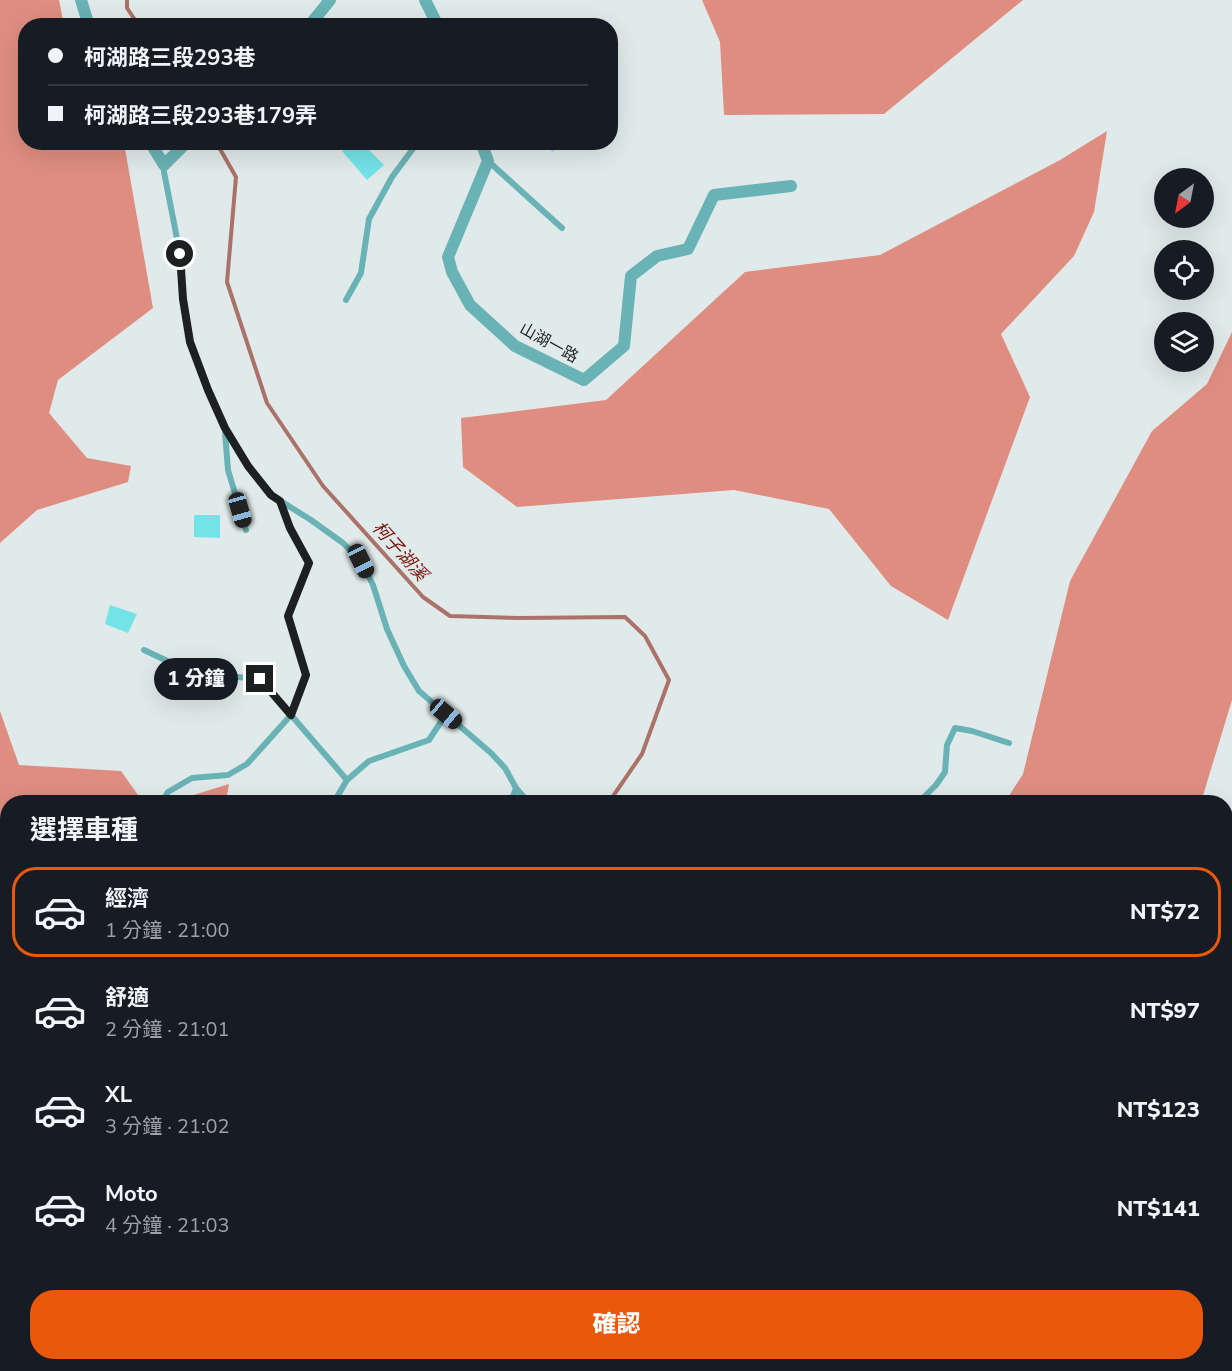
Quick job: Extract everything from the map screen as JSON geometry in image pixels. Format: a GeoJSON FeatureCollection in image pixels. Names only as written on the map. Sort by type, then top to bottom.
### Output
{"type":"FeatureCollection","features":[{"type":"Feature","properties":{"kind":"street"},"geometry":{"type":"LineString","coordinates":[[81,0],[87,18]]}},
{"type":"Feature","properties":{"kind":"street"},"geometry":{"type":"LineString","coordinates":[[315,18],[330,0]]}},
{"type":"Feature","properties":{"kind":"street"},"geometry":{"type":"LineString","coordinates":[[425,0],[434,18]]}},
{"type":"Feature","properties":{"kind":"street"},"geometry":{"type":"LineString","coordinates":[[155,150],[164,165],[179,150]]}},
{"type":"Feature","properties":{"kind":"street"},"geometry":{"type":"LineString","coordinates":[[485,150],[488,161]]}},
{"type":"Feature","properties":{"kind":"street","name":"山湖一路"},"geometry":{"type":"LineString","coordinates":[[488,161],[448,257],[452,272],[470,305],[515,346],[584,380],[624,346],[631,276],[657,256],[688,249],[714,195],[791,186]]}},
{"type":"Feature","properties":{"kind":"lane"},"geometry":{"type":"LineString","coordinates":[[346,300],[361,273],[369,219],[392,177],[412,150]]}},
{"type":"Feature","properties":{"kind":"lane"},"geometry":{"type":"LineString","coordinates":[[488,161],[562,228]]}},
{"type":"Feature","properties":{"kind":"lane"},"geometry":{"type":"LineString","coordinates":[[164,165],[180,254],[183,299],[190,342],[225,428],[248,466],[271,495],[343,543],[361,561],[373,585],[387,629],[404,666],[419,691],[491,753],[505,768],[522,795]]}},
{"type":"Feature","properties":{"kind":"lane"},"geometry":{"type":"LineString","coordinates":[[225,428],[228,470],[246,530]]}},
{"type":"Feature","properties":{"kind":"lane"},"geometry":{"type":"LineString","coordinates":[[166,795],[192,778],[228,775],[247,764],[291,715],[306,675],[288,616],[309,563],[290,528],[280,501]]}},
{"type":"Feature","properties":{"kind":"lane"},"geometry":{"type":"LineString","coordinates":[[144,651],[193,673],[260,679],[347,780]]}},
{"type":"Feature","properties":{"kind":"lane"},"geometry":{"type":"LineString","coordinates":[[338,795],[347,780],[369,761],[429,740],[446,714]]}},
{"type":"Feature","properties":{"kind":"lane"},"geometry":{"type":"LineString","coordinates":[[926,795],[945,772],[947,745],[955,728],[1009,743]]}},
{"type":"Feature","properties":{"kind":"lane"},"geometry":{"type":"LineString","coordinates":[[514,795],[516,788]]}},
{"type":"Feature","properties":{"kind":"shaded area"},"geometry":{"type":"Polygon","coordinates":[[[0,0],[59,0],[63,18],[18,18],[18,150],[125,150],[153,308],[58,380],[49,413],[87,458],[131,466],[128,482],[37,510],[0,543],[0,0]]]}},
{"type":"Feature","properties":{"kind":"shaded area"},"geometry":{"type":"Polygon","coordinates":[[[702,0],[1023,0],[884,114],[724,115],[720,42],[702,0]]]}},
{"type":"Feature","properties":{"kind":"shaded area"},"geometry":{"type":"Polygon","coordinates":[[[1107,131],[1094,212],[1074,256],[1001,334],[1030,397],[948,620],[891,586],[829,509],[734,490],[517,507],[463,467],[461,418],[606,400],[745,272],[880,255],[1060,160],[1107,131]]]}},
{"type":"Feature","properties":{"kind":"shaded area"},"geometry":{"type":"Polygon","coordinates":[[[1232,332],[1232,700],[1203,795],[1010,795],[1023,774],[1070,581],[1152,431],[1207,384],[1232,332]]]}},
{"type":"Feature","properties":{"kind":"shaded area"},"geometry":{"type":"Polygon","coordinates":[[[0,711],[19,765],[121,771],[138,795],[0,795],[0,711]]]}},
{"type":"Feature","properties":{"kind":"shaded area"},"geometry":{"type":"Polygon","coordinates":[[[229,784],[227,795],[194,795],[229,784]]]}},
{"type":"Feature","properties":{"kind":"building"},"geometry":{"type":"Polygon","coordinates":[[[369,150],[384,165],[367,180],[342,151],[369,150]]]}},
{"type":"Feature","properties":{"kind":"building"},"geometry":{"type":"Polygon","coordinates":[[[194,515],[220,515],[220,538],[194,537],[194,515]]]}},
{"type":"Feature","properties":{"kind":"building"},"geometry":{"type":"Polygon","coordinates":[[[110,605],[137,614],[128,633],[105,624],[110,605]]]}},
{"type":"Feature","properties":{"kind":"waterway","name":"柯子湖溪"},"geometry":{"type":"LineString","coordinates":[[127,0],[127,8],[134,18]]}},
{"type":"Feature","properties":{"kind":"waterway","name":"柯子湖溪"},"geometry":{"type":"LineString","coordinates":[[221,150],[236,177],[227,282],[267,403],[323,486],[423,597],[450,616],[625,617],[645,636],[669,680],[642,754],[614,795]]}},
{"type":"Feature","properties":{"kind":"route"},"geometry":{"type":"LineString","coordinates":[[180,254],[183,299],[190,342],[208,390],[225,428],[248,466],[271,495],[280,501],[290,528],[309,563],[288,616],[306,675],[291,715],[260,679]]}}]}
